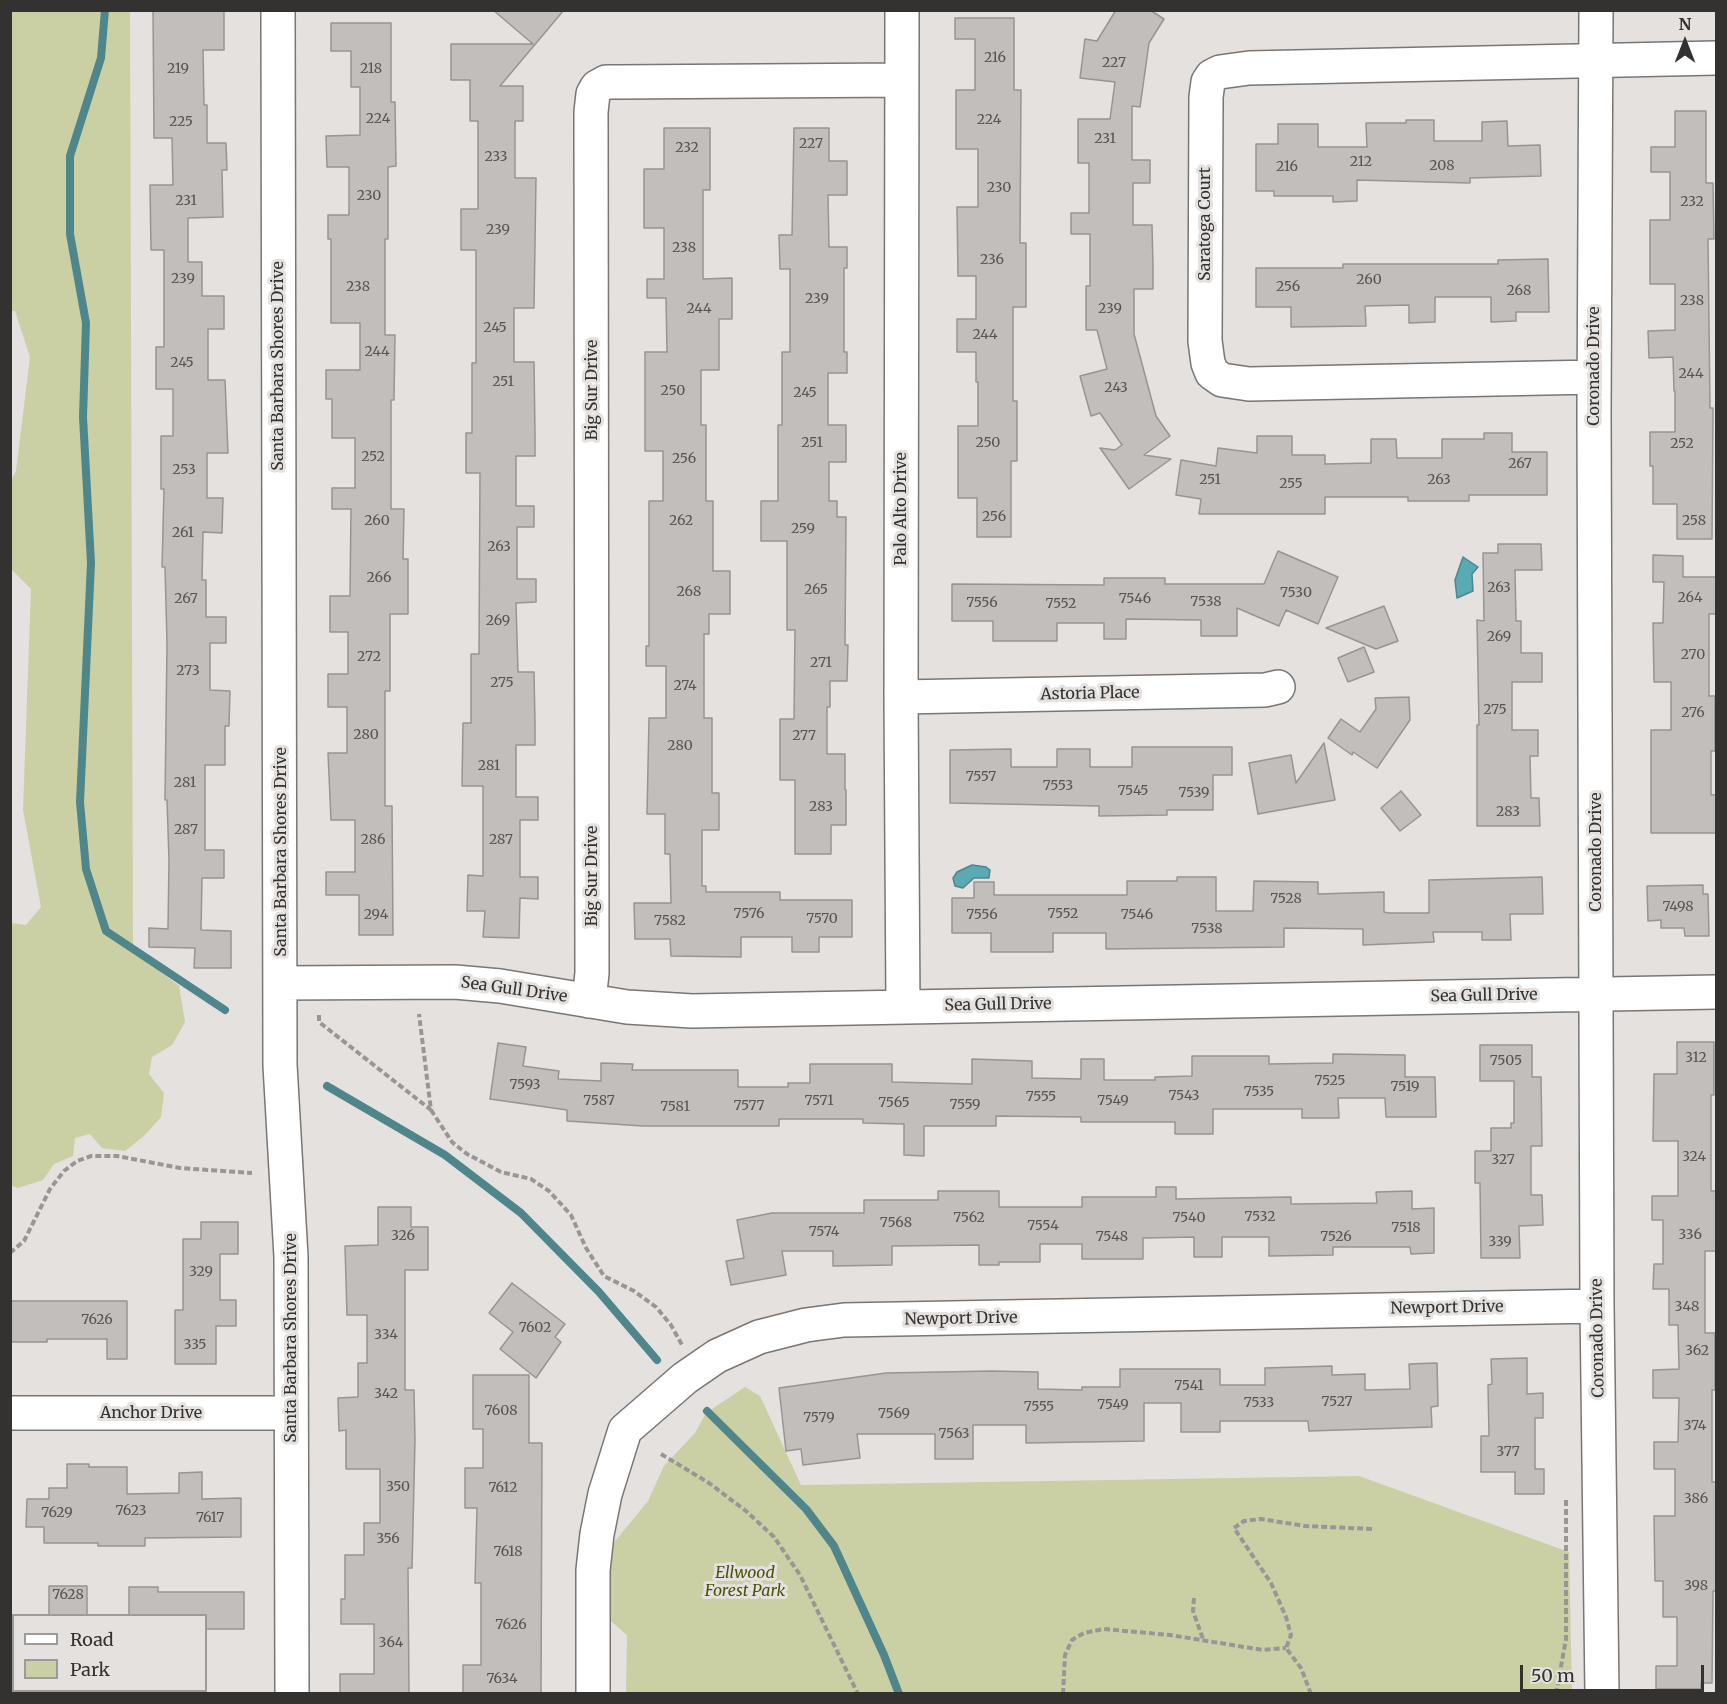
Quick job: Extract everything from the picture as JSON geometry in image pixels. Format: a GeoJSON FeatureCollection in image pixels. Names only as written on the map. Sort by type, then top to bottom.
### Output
{"type":"FeatureCollection","features":[{"type":"Feature","properties":{"kind":"street","name":"Santa Barbara Shores Drive"},"geometry":{"type":"LineString","coordinates":[[278,10],[281,1103],[291,1257],[292,1694]]}},
{"type":"Feature","properties":{"kind":"street","name":"Palo Alto Drive"},"geometry":{"type":"LineString","coordinates":[[902,10],[903,1007]]}},
{"type":"Feature","properties":{"kind":"street","name":"Coronado Drive"},"geometry":{"type":"LineString","coordinates":[[1596,10],[1594,378],[1597,1306],[1602,1694]]}},
{"type":"Feature","properties":{"kind":"street"},"geometry":{"type":"LineString","coordinates":[[1596,61],[1716,58]]}},
{"type":"Feature","properties":{"kind":"street","name":"Saratoga Court"},"geometry":{"type":"LineString","coordinates":[[1594,378],[1250,384],[1222,380],[1212,373],[1205,341],[1206,109],[1208,82],[1212,76],[1233,69],[1596,61]]}},
{"type":"Feature","properties":{"kind":"street","name":"Big Sur Drive"},"geometry":{"type":"LineString","coordinates":[[589,1001],[592,973],[591,112],[593,94],[597,87],[606,82],[902,80]]}},
{"type":"Feature","properties":{"kind":"street","name":"Astoria Place"},"geometry":{"type":"LineString","coordinates":[[901,697],[1254,690],[1278,687]]}},
{"type":"Feature","properties":{"kind":"street","name":"Sea Gull Drive"},"geometry":{"type":"LineString","coordinates":[[282,983],[455,982],[500,986],[666,1011],[1716,992]]}},
{"type":"Feature","properties":{"kind":"street","name":"Newport Drive"},"geometry":{"type":"LineString","coordinates":[[593,1694],[593,1570],[605,1494],[610,1428],[717,1356],[759,1337],[806,1325],[831,1322],[1597,1306]]}},
{"type":"Feature","properties":{"kind":"street","name":"Anchor Drive"},"geometry":{"type":"LineString","coordinates":[[10,1413],[291,1413]]}},
{"type":"Feature","properties":{"kind":"path"},"geometry":{"type":"LineString","coordinates":[[419,1014],[431,1110]]}},
{"type":"Feature","properties":{"kind":"path"},"geometry":{"type":"LineString","coordinates":[[319,1015],[319,1022],[431,1110],[452,1142],[467,1154],[501,1172],[531,1179],[549,1191],[571,1215],[586,1248],[604,1276],[634,1291],[656,1307],[682,1345]]}},
{"type":"Feature","properties":{"kind":"path"},"geometry":{"type":"LineString","coordinates":[[10,1253],[24,1241],[50,1189],[64,1171],[77,1161],[91,1156],[117,1156],[180,1168],[252,1173]]}},
{"type":"Feature","properties":{"kind":"path"},"geometry":{"type":"LineString","coordinates":[[661,1454],[709,1483],[746,1511],[774,1537],[800,1575],[858,1694]]}},
{"type":"Feature","properties":{"kind":"path"},"geometry":{"type":"LineString","coordinates":[[1556,1694],[1566,1639],[1566,1499]]}},
{"type":"Feature","properties":{"kind":"path"},"geometry":{"type":"LineString","coordinates":[[1286,1648],[1291,1635],[1286,1617],[1271,1583],[1234,1528],[1244,1521],[1261,1519],[1305,1526],[1372,1529]]}},
{"type":"Feature","properties":{"kind":"path"},"geometry":{"type":"LineString","coordinates":[[1194,1598],[1193,1611],[1204,1640]]}},
{"type":"Feature","properties":{"kind":"path"},"geometry":{"type":"LineString","coordinates":[[1063,1694],[1065,1655],[1072,1640],[1084,1633],[1104,1629],[1204,1640],[1263,1650],[1286,1648]]}},
{"type":"Feature","properties":{"kind":"path"},"geometry":{"type":"LineString","coordinates":[[1286,1648],[1301,1668],[1311,1694]]}},
{"type":"Feature","properties":{"kind":"green space"},"geometry":{"type":"Polygon","coordinates":[[[11,10],[130,11],[133,951],[179,986],[185,1022],[172,1045],[152,1057],[149,1074],[164,1093],[161,1117],[144,1136],[125,1151],[102,1148],[90,1134],[75,1138],[73,1156],[54,1164],[43,1180],[18,1188],[10,1185],[11,923],[26,925],[41,907],[23,810],[31,589],[10,568],[11,480],[16,471],[30,357],[15,311],[11,311],[11,10]]]}},
{"type":"Feature","properties":{"kind":"green space","name":"Ellwood Forest Park"},"geometry":{"type":"Polygon","coordinates":[[[745,1387],[760,1396],[801,1485],[1359,1476],[1569,1552],[1572,1693],[626,1693],[627,1635],[606,1617],[598,1562],[648,1501],[664,1466],[695,1433],[706,1413],[745,1387]]]}},
{"type":"Feature","properties":{"kind":"water"},"geometry":{"type":"Polygon","coordinates":[[[1463,557],[1478,567],[1472,574],[1473,591],[1457,598],[1455,580],[1463,557]]]}},
{"type":"Feature","properties":{"kind":"water"},"geometry":{"type":"Polygon","coordinates":[[[972,865],[986,867],[990,870],[989,878],[974,878],[963,888],[955,886],[953,878],[957,872],[972,865]]]}},
{"type":"Feature","properties":{"kind":"building"},"geometry":{"type":"Polygon","coordinates":[[[153,10],[224,10],[224,50],[203,50],[207,143],[226,143],[227,170],[222,170],[223,217],[188,218],[188,262],[202,262],[202,296],[224,296],[224,329],[208,329],[208,380],[225,380],[228,453],[207,453],[207,498],[223,498],[222,533],[203,532],[202,580],[206,580],[206,617],[226,617],[226,643],[210,643],[210,690],[230,691],[229,726],[225,726],[225,765],[205,765],[205,850],[224,850],[224,878],[202,878],[201,930],[231,931],[231,968],[194,968],[195,948],[149,947],[149,928],[168,929],[169,860],[167,800],[165,800],[167,643],[165,567],[162,567],[164,489],[161,489],[161,436],[173,436],[173,389],[156,389],[156,347],[164,347],[164,250],[151,250],[150,185],[173,185],[172,138],[154,138],[153,10]]]}},
{"type":"Feature","properties":{"kind":"building"},"geometry":{"type":"Polygon","coordinates":[[[493,10],[564,10],[500,86],[523,86],[523,121],[515,121],[515,178],[536,178],[534,308],[514,308],[514,362],[534,362],[535,433],[535,456],[516,456],[516,506],[534,506],[534,527],[517,527],[517,579],[536,579],[536,602],[516,603],[518,672],[534,672],[535,745],[516,745],[516,797],[538,797],[538,820],[520,820],[520,877],[538,877],[538,899],[520,898],[519,938],[483,937],[485,911],[467,911],[468,875],[483,876],[483,786],[462,786],[463,723],[471,723],[471,654],[479,654],[480,473],[466,473],[466,433],[472,433],[472,363],[476,363],[476,250],[461,250],[461,209],[478,209],[478,121],[470,121],[470,80],[451,80],[451,44],[533,44],[493,10]]]}},
{"type":"Feature","properties":{"kind":"building"},"geometry":{"type":"Polygon","coordinates":[[[1116,10],[1150,10],[1164,19],[1149,43],[1140,107],[1132,106],[1132,160],[1150,160],[1150,183],[1133,183],[1133,225],[1152,225],[1153,267],[1153,289],[1134,289],[1134,334],[1156,416],[1170,436],[1144,455],[1171,459],[1129,489],[1100,448],[1115,450],[1122,445],[1100,413],[1091,416],[1080,376],[1107,369],[1097,330],[1086,330],[1086,286],[1090,286],[1090,234],[1071,234],[1071,213],[1089,213],[1089,163],[1078,163],[1078,119],[1110,119],[1115,82],[1080,78],[1085,39],[1097,41],[1116,10]]]}},
{"type":"Feature","properties":{"kind":"building"},"geometry":{"type":"Polygon","coordinates":[[[955,18],[1014,18],[1014,90],[1021,90],[1020,243],[1026,243],[1026,307],[1013,307],[1013,401],[1017,401],[1017,461],[1011,461],[1011,537],[977,537],[977,498],[958,498],[958,426],[978,426],[978,382],[976,382],[976,352],[957,352],[957,319],[976,319],[976,276],[958,276],[957,207],[978,207],[978,149],[956,149],[956,90],[975,90],[975,39],[955,39],[955,18]]]}},
{"type":"Feature","properties":{"kind":"building"},"geometry":{"type":"Polygon","coordinates":[[[331,23],[391,23],[391,102],[395,102],[396,166],[388,167],[385,335],[395,335],[394,400],[391,400],[391,509],[404,509],[403,559],[408,559],[408,614],[390,614],[390,691],[385,691],[385,806],[392,806],[393,935],[359,935],[359,895],[326,895],[326,872],[355,872],[355,820],[331,820],[328,753],[347,753],[347,707],[328,707],[328,674],[348,674],[348,632],[330,632],[330,596],[350,596],[351,509],[332,509],[332,488],[355,488],[355,438],[332,438],[332,399],[326,399],[326,370],[360,370],[360,323],[331,323],[331,239],[328,239],[328,215],[349,215],[349,167],[327,167],[326,136],[360,135],[360,87],[351,87],[351,51],[331,51],[331,23]]]}},
{"type":"Feature","properties":{"kind":"building"},"geometry":{"type":"Polygon","coordinates":[[[1675,111],[1706,111],[1706,183],[1713,183],[1714,239],[1708,239],[1710,408],[1713,408],[1712,539],[1677,539],[1677,504],[1653,504],[1650,432],[1675,432],[1675,391],[1673,357],[1649,358],[1648,331],[1675,330],[1675,284],[1650,284],[1650,220],[1670,220],[1670,172],[1651,172],[1651,147],[1675,147],[1675,111]]]}},
{"type":"Feature","properties":{"kind":"building"},"geometry":{"type":"Polygon","coordinates":[[[1406,120],[1434,120],[1434,141],[1482,141],[1482,122],[1507,121],[1508,146],[1540,145],[1541,176],[1470,178],[1470,183],[1357,180],[1357,201],[1333,202],[1333,196],[1274,196],[1274,191],[1256,191],[1256,144],[1278,144],[1278,124],[1318,124],[1318,147],[1367,147],[1366,123],[1406,123],[1406,120]]]}},
{"type":"Feature","properties":{"kind":"building"},"geometry":{"type":"Polygon","coordinates":[[[664,128],[710,128],[710,190],[703,190],[703,279],[732,278],[732,319],[719,319],[719,370],[701,370],[701,425],[706,425],[706,501],[713,501],[713,571],[730,571],[730,614],[709,614],[709,634],[704,634],[704,718],[712,718],[712,793],[719,793],[719,830],[702,830],[702,886],[706,886],[706,892],[780,892],[780,900],[852,900],[852,937],[819,937],[819,952],[792,952],[792,937],[741,937],[741,957],[671,956],[670,939],[635,939],[634,903],[671,903],[670,854],[665,854],[665,814],[647,814],[649,718],[666,718],[666,666],[646,666],[646,646],[649,646],[649,501],[663,501],[663,451],[645,451],[645,352],[667,352],[666,298],[647,298],[647,279],[664,279],[664,228],[644,228],[644,169],[664,169],[664,128]]]}},
{"type":"Feature","properties":{"kind":"building"},"geometry":{"type":"Polygon","coordinates":[[[794,128],[829,128],[829,161],[847,161],[847,195],[828,195],[829,247],[847,247],[847,268],[844,268],[844,352],[847,352],[847,373],[828,373],[828,425],[846,425],[846,462],[829,462],[829,501],[837,501],[837,517],[846,517],[845,645],[848,645],[847,681],[830,681],[830,707],[827,707],[827,754],[845,754],[846,790],[846,825],[831,825],[831,854],[795,854],[795,780],[780,780],[780,719],[794,719],[795,630],[787,630],[787,541],[761,541],[761,501],[778,501],[778,425],[782,425],[782,352],[790,352],[790,269],[780,269],[779,235],[792,235],[794,128]]]}},
{"type":"Feature","properties":{"kind":"building"},"geometry":{"type":"Polygon","coordinates":[[[1548,259],[1549,312],[1516,312],[1516,321],[1491,322],[1491,297],[1435,297],[1435,322],[1409,323],[1409,305],[1365,306],[1366,326],[1291,327],[1291,307],[1256,307],[1256,268],[1343,268],[1343,264],[1498,264],[1498,260],[1548,259]]]}},
{"type":"Feature","properties":{"kind":"building"},"geometry":{"type":"Polygon","coordinates":[[[1484,433],[1512,433],[1512,452],[1547,452],[1547,495],[1469,495],[1469,501],[1408,501],[1408,497],[1325,497],[1325,514],[1199,514],[1201,499],[1176,495],[1181,460],[1216,466],[1218,448],[1257,453],[1257,436],[1292,436],[1292,455],[1325,455],[1325,464],[1371,463],[1371,439],[1396,439],[1397,458],[1442,458],[1442,439],[1484,439],[1484,433]]]}},
{"type":"Feature","properties":{"kind":"building"},"geometry":{"type":"Polygon","coordinates":[[[1498,544],[1541,544],[1542,570],[1515,570],[1516,621],[1521,621],[1521,653],[1542,653],[1542,682],[1512,682],[1512,730],[1538,730],[1538,756],[1530,756],[1531,798],[1539,798],[1540,826],[1477,826],[1477,725],[1479,725],[1477,620],[1484,621],[1483,553],[1498,553],[1498,544]]]}},
{"type":"Feature","properties":{"kind":"building"},"geometry":{"type":"Polygon","coordinates":[[[1278,551],[1338,577],[1318,624],[1286,610],[1279,626],[1237,608],[1237,636],[1201,636],[1201,620],[1126,619],[1126,639],[1104,639],[1104,623],[1057,623],[1057,641],[993,641],[993,621],[952,621],[952,584],[1104,585],[1104,578],[1165,578],[1165,584],[1264,584],[1278,551]]]}},
{"type":"Feature","properties":{"kind":"building"},"geometry":{"type":"Polygon","coordinates":[[[1653,555],[1683,556],[1683,577],[1716,577],[1716,614],[1709,614],[1709,696],[1715,696],[1715,751],[1711,751],[1711,795],[1716,795],[1716,833],[1651,833],[1651,730],[1671,730],[1671,682],[1654,682],[1653,623],[1663,623],[1664,582],[1653,582],[1653,555]]]}},
{"type":"Feature","properties":{"kind":"building"},"geometry":{"type":"Polygon","coordinates":[[[1384,606],[1398,641],[1376,649],[1326,628],[1384,606]]]}},
{"type":"Feature","properties":{"kind":"building"},"geometry":{"type":"Polygon","coordinates":[[[1364,647],[1374,672],[1348,682],[1338,658],[1364,647]]]}},
{"type":"Feature","properties":{"kind":"building"},"geometry":{"type":"Polygon","coordinates":[[[1409,697],[1410,720],[1377,768],[1353,752],[1352,755],[1328,738],[1341,719],[1360,732],[1376,709],[1375,698],[1409,697]]]}},
{"type":"Feature","properties":{"kind":"building"},"geometry":{"type":"Polygon","coordinates":[[[1324,743],[1335,800],[1258,814],[1249,763],[1291,755],[1296,783],[1324,743]]]}},
{"type":"Feature","properties":{"kind":"building"},"geometry":{"type":"Polygon","coordinates":[[[1132,747],[1232,747],[1232,775],[1213,775],[1213,810],[1167,810],[1167,815],[1099,816],[1099,806],[950,803],[950,750],[1011,749],[1011,767],[1057,767],[1057,749],[1090,749],[1090,767],[1132,767],[1132,747]]]}},
{"type":"Feature","properties":{"kind":"building"},"geometry":{"type":"Polygon","coordinates":[[[1401,791],[1421,815],[1400,831],[1381,808],[1401,791]]]}},
{"type":"Feature","properties":{"kind":"building"},"geometry":{"type":"Polygon","coordinates":[[[1177,877],[1216,877],[1216,911],[1253,911],[1254,881],[1318,882],[1318,894],[1384,892],[1384,912],[1429,913],[1429,880],[1542,877],[1543,914],[1510,914],[1511,940],[1482,940],[1482,932],[1433,932],[1434,942],[1363,945],[1363,929],[1284,928],[1284,947],[1106,949],[1106,933],[1053,933],[1053,952],[991,952],[991,933],[952,933],[952,898],[974,898],[974,882],[994,882],[994,895],[1127,895],[1127,881],[1177,881],[1177,877]]]}},
{"type":"Feature","properties":{"kind":"building"},"geometry":{"type":"Polygon","coordinates":[[[1703,885],[1703,894],[1708,894],[1709,936],[1685,936],[1684,928],[1661,928],[1661,920],[1648,921],[1647,886],[1703,885]]]}},
{"type":"Feature","properties":{"kind":"building"},"geometry":{"type":"Polygon","coordinates":[[[1677,1042],[1714,1042],[1714,1095],[1711,1095],[1711,1191],[1716,1191],[1716,1251],[1705,1251],[1705,1333],[1715,1333],[1715,1390],[1712,1390],[1712,1482],[1716,1482],[1716,1591],[1713,1591],[1712,1683],[1701,1683],[1701,1689],[1656,1689],[1656,1666],[1677,1666],[1677,1617],[1663,1617],[1663,1581],[1655,1581],[1654,1516],[1675,1516],[1675,1469],[1654,1469],[1654,1442],[1678,1442],[1679,1398],[1653,1398],[1653,1370],[1679,1369],[1678,1325],[1669,1325],[1669,1289],[1653,1289],[1654,1264],[1663,1264],[1663,1220],[1652,1220],[1652,1196],[1678,1196],[1678,1141],[1653,1141],[1654,1074],[1677,1074],[1677,1042]]]}},
{"type":"Feature","properties":{"kind":"building"},"geometry":{"type":"Polygon","coordinates":[[[498,1043],[526,1047],[523,1066],[559,1071],[558,1079],[601,1081],[601,1063],[633,1064],[632,1070],[738,1070],[738,1087],[788,1087],[788,1083],[810,1083],[810,1064],[892,1064],[892,1082],[972,1084],[972,1059],[1032,1061],[1032,1078],[1081,1079],[1081,1059],[1104,1059],[1104,1080],[1155,1080],[1155,1077],[1192,1076],[1192,1056],[1269,1056],[1269,1064],[1333,1063],[1333,1054],[1405,1055],[1405,1077],[1435,1077],[1436,1117],[1386,1117],[1385,1098],[1338,1098],[1339,1118],[1302,1118],[1302,1109],[1213,1109],[1213,1134],[1175,1134],[1175,1122],[1081,1122],[1081,1117],[996,1116],[996,1126],[924,1126],[924,1156],[904,1155],[904,1124],[863,1123],[863,1119],[779,1119],[779,1126],[643,1126],[567,1121],[567,1110],[490,1099],[498,1043]]]}},
{"type":"Feature","properties":{"kind":"building"},"geometry":{"type":"Polygon","coordinates":[[[1480,1045],[1532,1045],[1532,1077],[1541,1077],[1542,1146],[1531,1146],[1531,1195],[1542,1195],[1543,1225],[1519,1226],[1520,1258],[1481,1258],[1480,1183],[1475,1183],[1475,1151],[1491,1151],[1491,1128],[1511,1128],[1511,1123],[1514,1123],[1514,1081],[1480,1081],[1480,1045]]]}},
{"type":"Feature","properties":{"kind":"building"},"geometry":{"type":"Polygon","coordinates":[[[1156,1187],[1176,1187],[1176,1199],[1291,1197],[1291,1204],[1377,1203],[1376,1192],[1412,1191],[1412,1209],[1434,1208],[1434,1253],[1411,1254],[1410,1247],[1333,1247],[1333,1255],[1269,1256],[1269,1237],[1222,1237],[1222,1257],[1194,1257],[1194,1237],[1143,1238],[1143,1259],[1082,1259],[1082,1244],[1040,1244],[1040,1262],[999,1262],[999,1265],[979,1265],[979,1245],[892,1246],[892,1265],[833,1266],[833,1251],[782,1251],[786,1275],[731,1285],[726,1261],[744,1258],[737,1220],[772,1213],[864,1213],[864,1200],[938,1200],[938,1191],[999,1191],[999,1207],[1082,1207],[1082,1197],[1156,1197],[1156,1187]]]}},
{"type":"Feature","properties":{"kind":"building"},"geometry":{"type":"Polygon","coordinates":[[[378,1207],[411,1207],[411,1227],[428,1227],[428,1270],[405,1270],[405,1390],[414,1390],[415,1440],[412,1568],[408,1568],[409,1694],[340,1694],[340,1674],[374,1674],[374,1624],[341,1624],[341,1599],[345,1599],[345,1555],[364,1555],[364,1523],[380,1523],[380,1469],[346,1469],[346,1430],[339,1431],[338,1398],[358,1397],[358,1363],[367,1363],[367,1315],[347,1315],[345,1246],[378,1245],[378,1207]]]}},
{"type":"Feature","properties":{"kind":"building"},"geometry":{"type":"Polygon","coordinates":[[[201,1222],[238,1222],[238,1254],[220,1254],[220,1300],[236,1300],[236,1326],[216,1326],[216,1364],[175,1364],[175,1310],[183,1310],[183,1239],[201,1239],[201,1222]]]}},
{"type":"Feature","properties":{"kind":"building"},"geometry":{"type":"Polygon","coordinates":[[[512,1283],[565,1324],[555,1337],[561,1342],[536,1378],[500,1349],[513,1332],[489,1313],[512,1283]]]}},
{"type":"Feature","properties":{"kind":"building"},"geometry":{"type":"Polygon","coordinates":[[[10,1301],[127,1301],[127,1359],[107,1359],[107,1339],[47,1339],[47,1342],[10,1342],[10,1301]]]}},
{"type":"Feature","properties":{"kind":"building"},"geometry":{"type":"Polygon","coordinates":[[[1527,1358],[1527,1394],[1543,1393],[1543,1418],[1535,1418],[1535,1469],[1544,1469],[1544,1494],[1515,1494],[1515,1472],[1481,1472],[1481,1436],[1489,1436],[1488,1385],[1492,1384],[1491,1359],[1527,1358]]]}},
{"type":"Feature","properties":{"kind":"building"},"geometry":{"type":"Polygon","coordinates":[[[1437,1363],[1438,1406],[1431,1407],[1432,1427],[1309,1431],[1308,1421],[1220,1421],[1220,1432],[1181,1432],[1181,1403],[1144,1403],[1144,1441],[1026,1443],[1026,1425],[973,1425],[973,1459],[935,1459],[935,1434],[857,1434],[860,1458],[803,1465],[801,1449],[786,1451],[779,1388],[886,1373],[992,1371],[1038,1372],[1038,1389],[1082,1390],[1082,1387],[1120,1387],[1120,1369],[1220,1369],[1220,1385],[1265,1385],[1265,1368],[1332,1366],[1332,1375],[1365,1374],[1365,1390],[1410,1389],[1409,1364],[1437,1363]]]}},
{"type":"Feature","properties":{"kind":"building"},"geometry":{"type":"Polygon","coordinates":[[[473,1375],[529,1375],[529,1443],[542,1443],[541,1694],[463,1694],[463,1665],[481,1665],[481,1583],[475,1583],[477,1508],[465,1508],[465,1468],[483,1468],[483,1429],[473,1429],[473,1375]]]}},
{"type":"Feature","properties":{"kind":"building"},"geometry":{"type":"Polygon","coordinates":[[[67,1464],[89,1464],[89,1467],[127,1467],[127,1494],[179,1493],[179,1473],[202,1472],[202,1499],[241,1498],[241,1537],[145,1538],[145,1546],[44,1543],[44,1527],[26,1527],[27,1499],[49,1499],[49,1488],[67,1488],[67,1464]]]}},
{"type":"Feature","properties":{"kind":"building"},"geometry":{"type":"Polygon","coordinates":[[[49,1586],[87,1586],[87,1614],[49,1614],[49,1586]]]}},
{"type":"Feature","properties":{"kind":"building"},"geometry":{"type":"Polygon","coordinates":[[[129,1587],[158,1587],[158,1592],[244,1592],[244,1629],[207,1629],[207,1614],[129,1614],[129,1587]]]}},
{"type":"Feature","properties":{"kind":"waterway"},"geometry":{"type":"LineString","coordinates":[[105,10],[101,58],[70,156],[70,234],[86,323],[83,417],[91,563],[80,802],[86,869],[106,931],[225,1010]]}},
{"type":"Feature","properties":{"kind":"waterway"},"geometry":{"type":"LineString","coordinates":[[327,1086],[445,1155],[521,1213],[599,1292],[657,1360]]}},
{"type":"Feature","properties":{"kind":"waterway"},"geometry":{"type":"LineString","coordinates":[[707,1411],[806,1509],[834,1546],[884,1655],[899,1694]]}}]}
